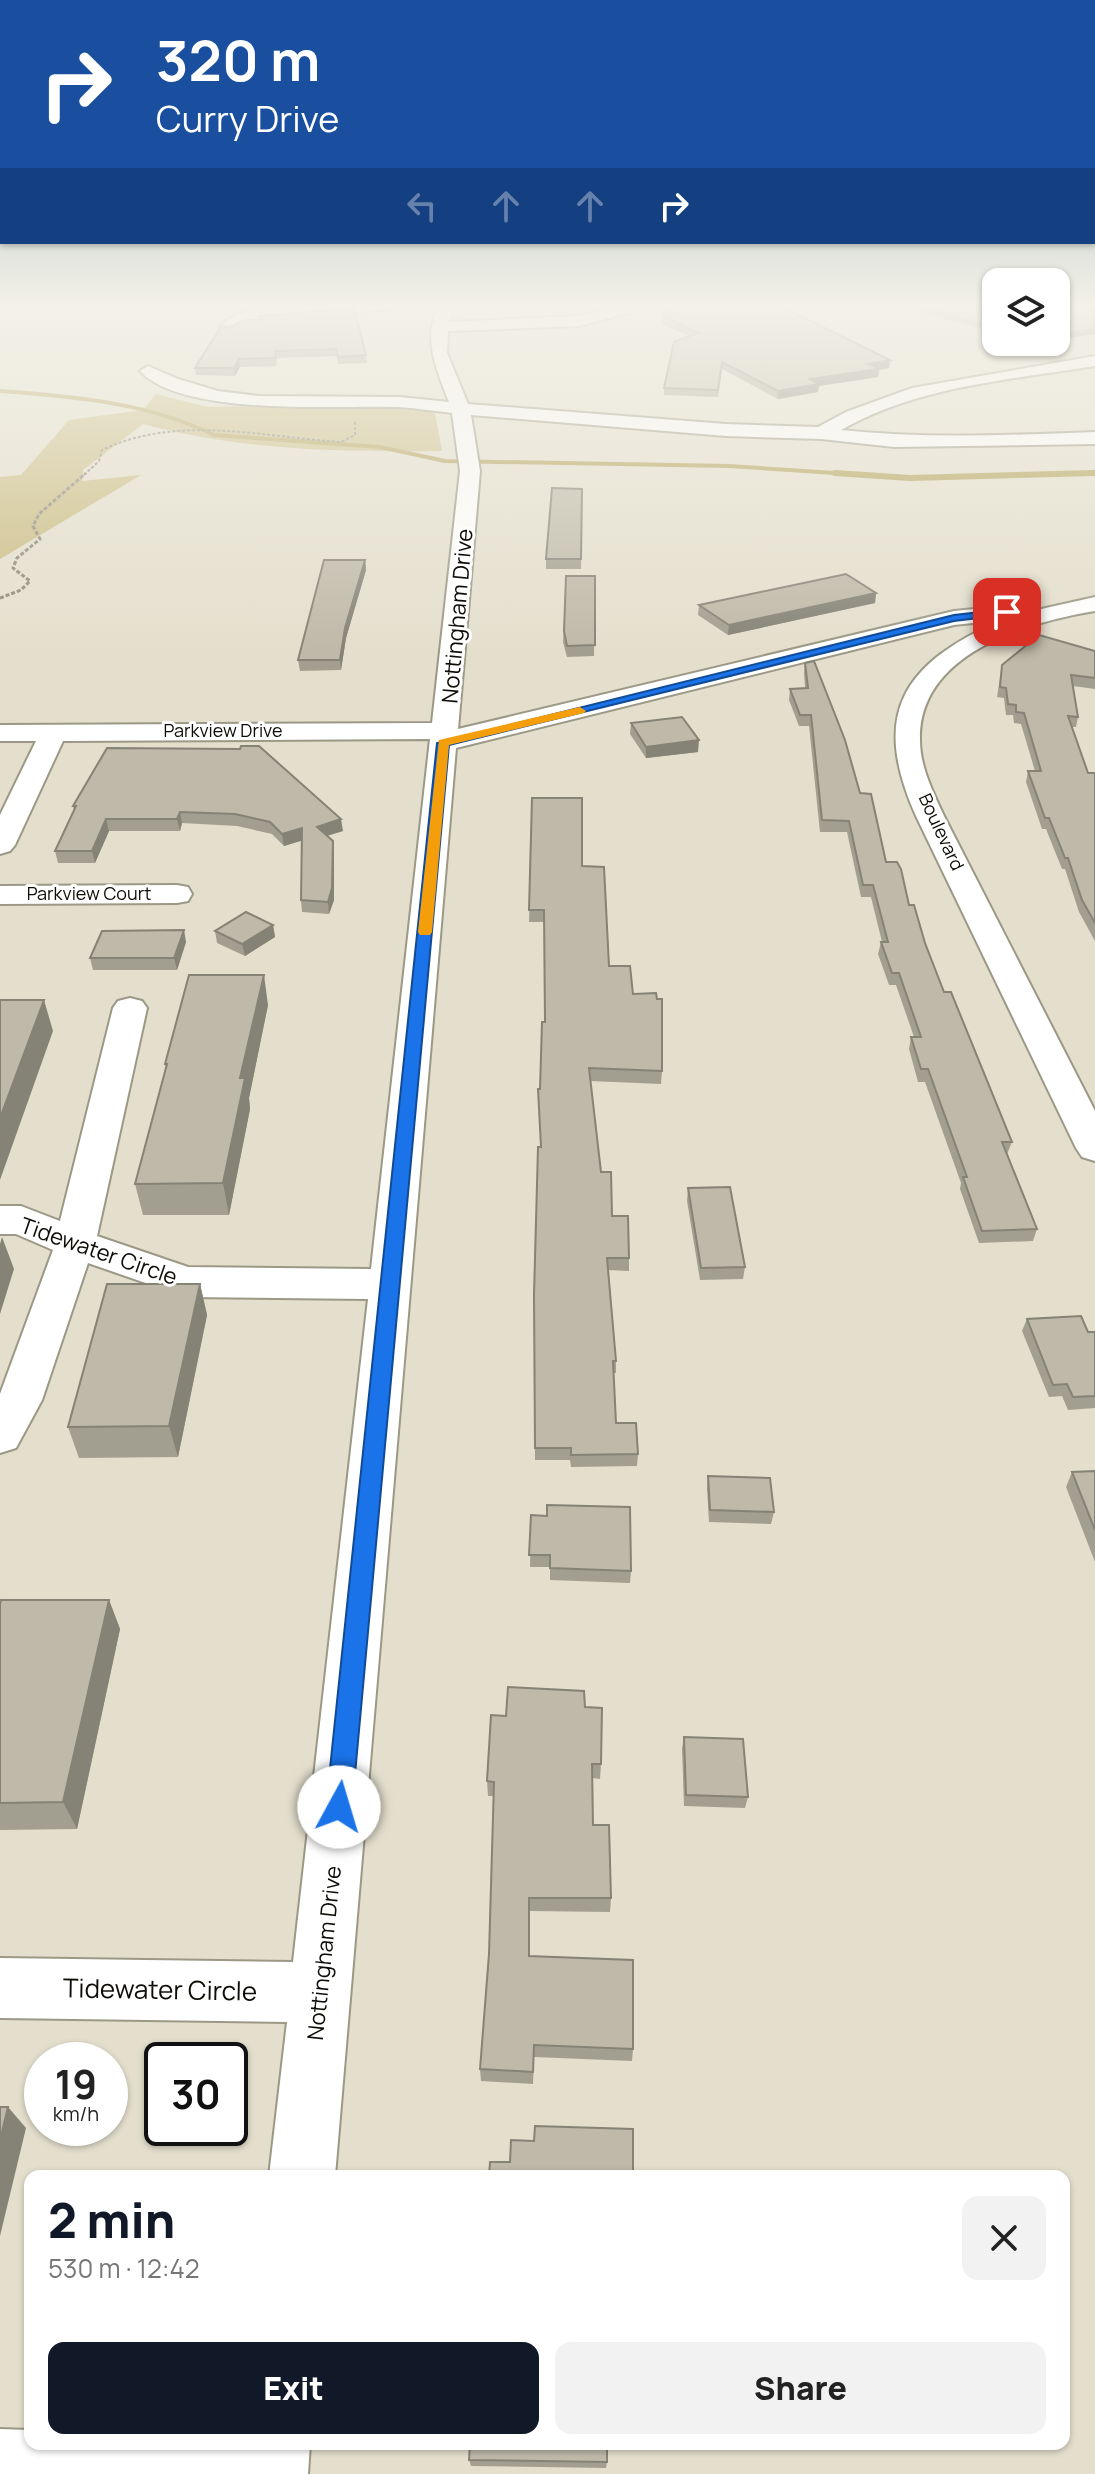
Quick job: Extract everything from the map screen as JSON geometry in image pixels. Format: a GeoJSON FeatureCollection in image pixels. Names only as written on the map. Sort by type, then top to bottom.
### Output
{"type":"FeatureCollection","features":[{"type":"Feature","properties":{"kind":"street","name":"Nottingham Drive"},"geometry":{"type":"LineString","coordinates":[[303,2170],[445,737],[469,461],[462,419]]}},
{"type":"Feature","properties":{"kind":"street"},"geometry":{"type":"LineString","coordinates":[[586,419],[924,442],[1095,438]]}},
{"type":"Feature","properties":{"kind":"street"},"geometry":{"type":"LineString","coordinates":[[821,433],[845,419]]}},
{"type":"Feature","properties":{"kind":"street","name":"Boulevard"},"geometry":{"type":"LineString","coordinates":[[1095,604],[1055,610],[989,635],[939,668],[927,681],[912,709],[906,740],[911,770],[941,836],[1095,1148]]}},
{"type":"Feature","properties":{"kind":"street","name":"Parkview Drive"},"geometry":{"type":"LineString","coordinates":[[0,733],[445,737],[954,618],[1055,610]]}},
{"type":"Feature","properties":{"kind":"street"},"geometry":{"type":"LineString","coordinates":[[0,845],[54,732]]}},
{"type":"Feature","properties":{"kind":"street","name":"Parkview Court"},"geometry":{"type":"LineString","coordinates":[[0,895],[177,894]]}},
{"type":"Feature","properties":{"kind":"street"},"geometry":{"type":"LineString","coordinates":[[0,1435],[20,1400],[16,1366],[75,1243],[130,1008]]}},
{"type":"Feature","properties":{"kind":"street","name":"Tidewater Circle"},"geometry":{"type":"LineString","coordinates":[[0,1220],[21,1220],[75,1243],[186,1282],[391,1284]]}},
{"type":"Feature","properties":{"kind":"street","name":"Tidewater Circle"},"geometry":{"type":"LineString","coordinates":[[0,1988],[321,1992]]}},
{"type":"Feature","properties":{"kind":"street"},"geometry":{"type":"LineString","coordinates":[[271,2474],[273,2450]]}},
{"type":"Feature","properties":{"kind":"street"},"geometry":{"type":"LineString","coordinates":[[0,2465],[221,2474]]}},
{"type":"Feature","properties":{"kind":"path"},"geometry":{"type":"LineString","coordinates":[[0,598],[21,590],[30,581],[13,568],[17,558],[40,539],[33,526],[39,514],[99,461],[102,450],[114,443],[146,434],[195,430],[220,432]]}},
{"type":"Feature","properties":{"kind":"shaded area"},"geometry":{"type":"Polygon","coordinates":[[[436,419],[442,451],[366,451],[255,445],[143,424],[83,470],[82,481],[141,475],[0,559],[0,477],[21,475],[69,420],[436,419]]]}},
{"type":"Feature","properties":{"kind":"building"},"geometry":{"type":"Polygon","coordinates":[[[552,488],[582,489],[581,559],[546,559],[552,488]]]}},
{"type":"Feature","properties":{"kind":"building"},"geometry":{"type":"Polygon","coordinates":[[[324,560],[365,560],[345,628],[340,660],[298,660],[324,560]]]}},
{"type":"Feature","properties":{"kind":"building"},"geometry":{"type":"Polygon","coordinates":[[[846,574],[876,593],[729,625],[699,605],[846,574]]]}},
{"type":"Feature","properties":{"kind":"building"},"geometry":{"type":"Polygon","coordinates":[[[566,576],[595,576],[595,645],[567,646],[564,631],[566,576]]]}},
{"type":"Feature","properties":{"kind":"building"},"geometry":{"type":"Polygon","coordinates":[[[1039,635],[1095,651],[1095,678],[1071,675],[1078,717],[1068,716],[1088,773],[1095,773],[1095,923],[1082,900],[1068,858],[1065,858],[1049,818],[1045,818],[1028,771],[1041,771],[1024,713],[1016,712],[1016,705],[1008,704],[1006,688],[1000,687],[1002,665],[1039,635]]]}},
{"type":"Feature","properties":{"kind":"building"},"geometry":{"type":"Polygon","coordinates":[[[814,661],[845,740],[860,793],[871,794],[886,862],[897,862],[901,869],[909,905],[914,905],[944,992],[951,992],[1012,1142],[1002,1142],[1037,1229],[982,1231],[963,1177],[967,1177],[928,1069],[921,1069],[911,1037],[921,1037],[899,973],[892,973],[881,942],[888,942],[873,885],[863,885],[849,821],[822,820],[811,715],[800,715],[790,689],[808,688],[805,663],[814,661]]]}},
{"type":"Feature","properties":{"kind":"building"},"geometry":{"type":"Polygon","coordinates":[[[682,717],[699,740],[646,747],[631,723],[682,717]]]}},
{"type":"Feature","properties":{"kind":"building"},"geometry":{"type":"Polygon","coordinates":[[[241,746],[259,746],[341,819],[317,827],[333,841],[332,888],[328,902],[301,900],[302,828],[282,834],[270,822],[235,814],[180,812],[177,819],[106,819],[92,851],[55,851],[76,806],[73,806],[107,748],[240,749],[241,746]]]}},
{"type":"Feature","properties":{"kind":"building"},"geometry":{"type":"Polygon","coordinates":[[[532,798],[582,798],[582,866],[604,867],[609,966],[630,966],[633,994],[656,993],[657,999],[662,999],[662,1071],[589,1068],[601,1172],[611,1172],[612,1216],[628,1216],[629,1258],[607,1258],[616,1361],[613,1361],[616,1423],[636,1423],[638,1454],[571,1455],[571,1448],[535,1448],[534,1295],[538,1147],[541,1147],[538,1089],[542,1022],[545,1022],[544,910],[529,910],[532,798]]]}},
{"type":"Feature","properties":{"kind":"building"},"geometry":{"type":"Polygon","coordinates":[[[246,912],[273,925],[242,944],[215,931],[246,912]]]}},
{"type":"Feature","properties":{"kind":"building"},"geometry":{"type":"Polygon","coordinates":[[[184,930],[174,958],[90,958],[102,931],[184,930]]]}},
{"type":"Feature","properties":{"kind":"building"},"geometry":{"type":"Polygon","coordinates":[[[189,975],[264,975],[240,1078],[245,1078],[223,1183],[135,1184],[165,1064],[189,975]]]}},
{"type":"Feature","properties":{"kind":"building"},"geometry":{"type":"Polygon","coordinates":[[[0,1000],[44,1000],[0,1118],[0,1000]]]}},
{"type":"Feature","properties":{"kind":"building"},"geometry":{"type":"Polygon","coordinates":[[[730,1187],[745,1267],[701,1268],[688,1188],[730,1187]]]}},
{"type":"Feature","properties":{"kind":"building"},"geometry":{"type":"Polygon","coordinates":[[[107,1284],[200,1284],[169,1426],[68,1427],[107,1284]]]}},
{"type":"Feature","properties":{"kind":"building"},"geometry":{"type":"Polygon","coordinates":[[[1081,1316],[1088,1332],[1095,1332],[1095,1396],[1073,1397],[1067,1384],[1053,1385],[1027,1319],[1081,1316]]]}},
{"type":"Feature","properties":{"kind":"building"},"geometry":{"type":"Polygon","coordinates":[[[1095,1471],[1095,1530],[1072,1472],[1095,1471]]]}},
{"type":"Feature","properties":{"kind":"building"},"geometry":{"type":"Polygon","coordinates":[[[708,1476],[770,1478],[774,1512],[710,1510],[708,1476]]]}},
{"type":"Feature","properties":{"kind":"building"},"geometry":{"type":"Polygon","coordinates":[[[547,1505],[630,1507],[631,1571],[550,1568],[550,1555],[529,1555],[531,1515],[547,1516],[547,1505]]]}},
{"type":"Feature","properties":{"kind":"building"},"geometry":{"type":"Polygon","coordinates":[[[1,1600],[109,1600],[63,1802],[0,1803],[1,1600]]]}},
{"type":"Feature","properties":{"kind":"building"},"geometry":{"type":"Polygon","coordinates":[[[508,1687],[584,1691],[585,1707],[602,1708],[601,1764],[592,1764],[593,1825],[609,1825],[611,1898],[529,1898],[529,1956],[633,1960],[633,2049],[534,2045],[533,2072],[480,2069],[489,1954],[494,1782],[487,1781],[491,1715],[506,1716],[508,1687]]]}},
{"type":"Feature","properties":{"kind":"building"},"geometry":{"type":"Polygon","coordinates":[[[684,1737],[743,1739],[748,1797],[686,1795],[684,1737]]]}},
{"type":"Feature","properties":{"kind":"building"},"geometry":{"type":"Polygon","coordinates":[[[0,2107],[8,2107],[0,2140],[0,2107]]]}},
{"type":"Feature","properties":{"kind":"building"},"geometry":{"type":"Polygon","coordinates":[[[535,2126],[633,2129],[633,2170],[489,2170],[490,2162],[510,2162],[511,2140],[534,2141],[535,2126]]]}},
{"type":"Feature","properties":{"kind":"building"},"geometry":{"type":"Polygon","coordinates":[[[470,2450],[607,2450],[607,2462],[469,2460],[470,2450]]]}},
{"type":"Feature","properties":{"kind":"waterway"},"geometry":{"type":"LineString","coordinates":[[176,419],[214,435],[380,447],[445,461],[729,466],[865,475]]}},
{"type":"Feature","properties":{"kind":"waterway"},"geometry":{"type":"LineString","coordinates":[[835,473],[865,475]]}},
{"type":"Feature","properties":{"kind":"waterway"},"geometry":{"type":"LineString","coordinates":[[1041,474],[1094,473]]}},
{"type":"Feature","properties":{"kind":"waterway"},"geometry":{"type":"LineString","coordinates":[[1041,474],[1095,473]]}},
{"type":"Feature","properties":{"kind":"waterway"},"geometry":{"type":"LineString","coordinates":[[865,475],[910,478],[1041,474]]}},
{"type":"Feature","properties":{"kind":"waterway"},"geometry":{"type":"LineString","coordinates":[[1020,475],[1041,474]]}},
{"type":"Feature","properties":{"kind":"slow traffic"},"geometry":{"type":"LineString","coordinates":[[425,932],[443,743],[580,711]]}},
{"type":"Feature","properties":{"kind":"route"},"geometry":{"type":"LineString","coordinates":[[339,1807],[443,743],[954,618],[1007,612]]}}]}
